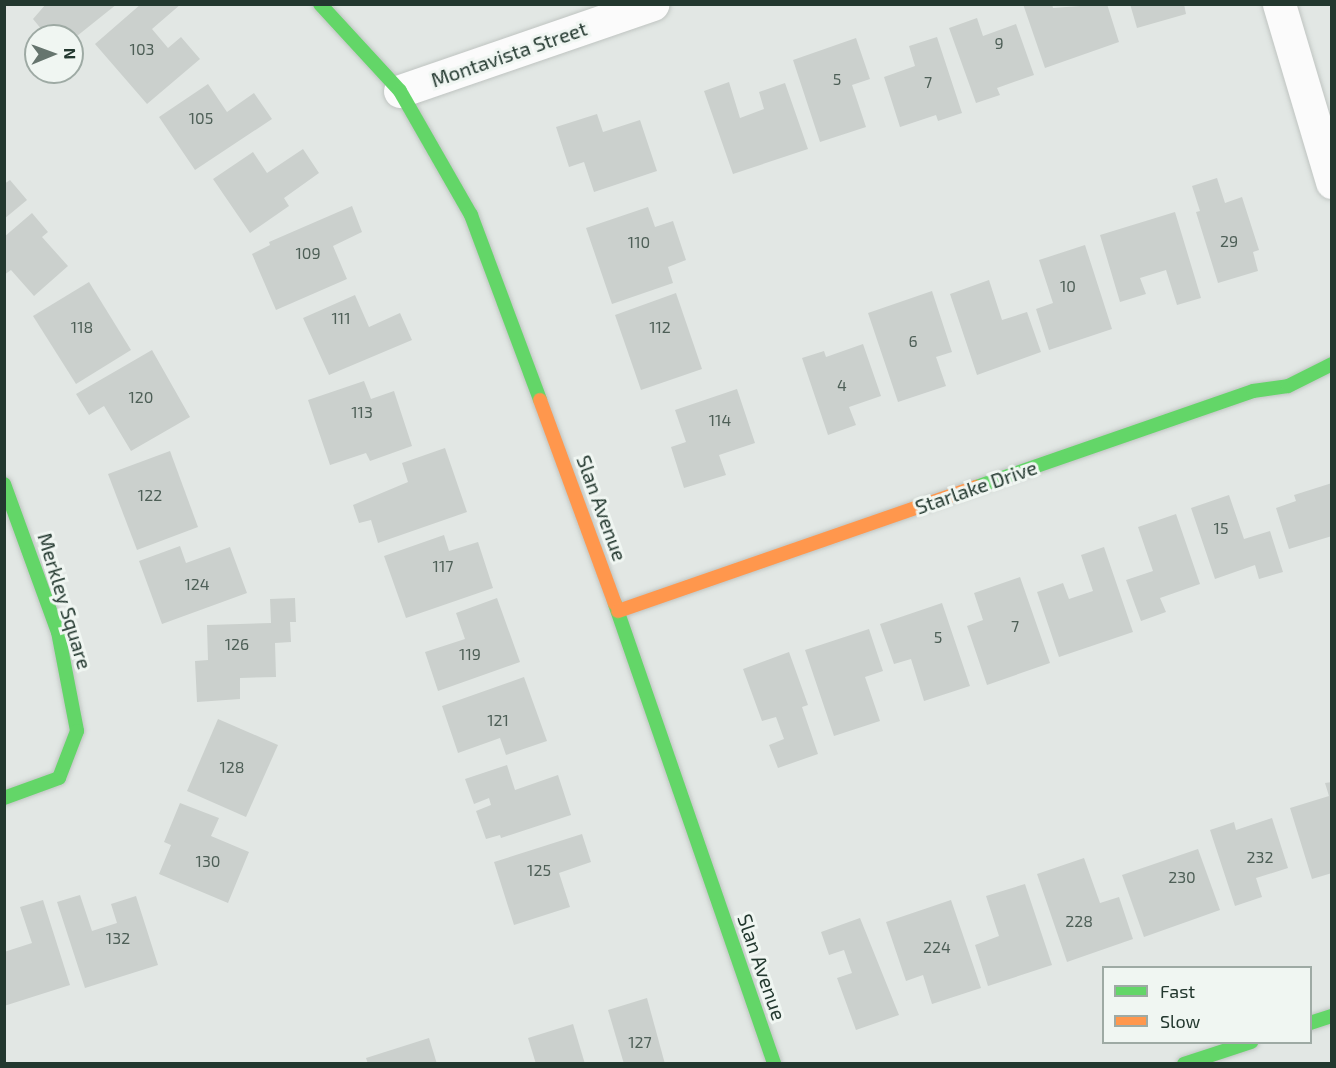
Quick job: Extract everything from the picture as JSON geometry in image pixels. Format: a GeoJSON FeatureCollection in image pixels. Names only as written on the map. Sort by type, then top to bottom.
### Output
{"type":"FeatureCollection","features":[{"type":"Feature","properties":{"kind":"street","name":"Slan Avenue"},"geometry":{"type":"LineString","coordinates":[[320,4],[400,91],[471,214],[618,611],[774,1064]]}},
{"type":"Feature","properties":{"kind":"street","name":"Montavista Street"},"geometry":{"type":"LineString","coordinates":[[400,91],[652,4]]}},
{"type":"Feature","properties":{"kind":"street"},"geometry":{"type":"LineString","coordinates":[[1280,4],[1332,182]]}},
{"type":"Feature","properties":{"kind":"street","name":"Starlake Drive"},"geometry":{"type":"LineString","coordinates":[[618,611],[1242,395],[1288,386],[1317,374],[1332,364]]}},
{"type":"Feature","properties":{"kind":"street","name":"Merkley Square"},"geometry":{"type":"LineString","coordinates":[[4,484],[58,633],[77,731],[59,778],[4,798]]}},
{"type":"Feature","properties":{"kind":"street"},"geometry":{"type":"LineString","coordinates":[[1312,1023],[1332,1016]]}},
{"type":"Feature","properties":{"kind":"street"},"geometry":{"type":"LineString","coordinates":[[1184,1064],[1245,1044]]}},
{"type":"Feature","properties":{"kind":"building"},"geometry":{"type":"Polygon","coordinates":[[[46,4],[117,4],[84,30],[84,24],[37,24],[33,19],[46,4]]]}},
{"type":"Feature","properties":{"kind":"building"},"geometry":{"type":"Polygon","coordinates":[[[141,4],[181,4],[152,29],[168,48],[181,37],[200,59],[147,104],[95,44],[141,4]]]}},
{"type":"Feature","properties":{"kind":"building"},"geometry":{"type":"Polygon","coordinates":[[[1023,4],[1052,4],[1053,8],[1107,4],[1119,42],[1045,68],[1023,4]]]}},
{"type":"Feature","properties":{"kind":"building"},"geometry":{"type":"Polygon","coordinates":[[[1130,4],[1184,4],[1186,14],[1137,28],[1130,4]]]}},
{"type":"Feature","properties":{"kind":"building"},"geometry":{"type":"Polygon","coordinates":[[[977,18],[983,36],[1016,24],[1034,75],[997,88],[1000,95],[976,103],[949,28],[977,18]]]}},
{"type":"Feature","properties":{"kind":"building"},"geometry":{"type":"Polygon","coordinates":[[[937,37],[962,113],[938,121],[936,115],[900,127],[884,77],[915,66],[909,46],[937,37]]]}},
{"type":"Feature","properties":{"kind":"building"},"geometry":{"type":"Polygon","coordinates":[[[856,38],[870,79],[852,85],[866,127],[820,142],[793,60],[856,38]]]}},
{"type":"Feature","properties":{"kind":"building"},"geometry":{"type":"Polygon","coordinates":[[[729,82],[740,118],[764,109],[759,92],[785,83],[808,149],[733,174],[704,91],[729,82]]]}},
{"type":"Feature","properties":{"kind":"building"},"geometry":{"type":"Polygon","coordinates":[[[208,84],[227,112],[254,93],[272,119],[195,170],[159,117],[208,84]]]}},
{"type":"Feature","properties":{"kind":"building"},"geometry":{"type":"Polygon","coordinates":[[[597,114],[603,132],[640,120],[657,171],[594,192],[584,162],[569,167],[556,127],[597,114]]]}},
{"type":"Feature","properties":{"kind":"building"},"geometry":{"type":"Polygon","coordinates":[[[303,149],[319,173],[284,198],[289,206],[250,233],[213,179],[253,152],[267,173],[303,149]]]}},
{"type":"Feature","properties":{"kind":"building"},"geometry":{"type":"Polygon","coordinates":[[[1217,178],[1225,203],[1242,197],[1259,250],[1253,252],[1258,271],[1218,283],[1196,212],[1200,211],[1192,186],[1217,178]]]}},
{"type":"Feature","properties":{"kind":"building"},"geometry":{"type":"Polygon","coordinates":[[[10,180],[27,200],[4,219],[4,184],[10,180]]]}},
{"type":"Feature","properties":{"kind":"building"},"geometry":{"type":"Polygon","coordinates":[[[352,206],[362,232],[333,246],[347,279],[276,310],[252,254],[270,245],[269,242],[352,206]]]}},
{"type":"Feature","properties":{"kind":"building"},"geometry":{"type":"Polygon","coordinates":[[[648,207],[655,227],[673,221],[686,260],[668,267],[673,283],[612,304],[586,228],[648,207]]]}},
{"type":"Feature","properties":{"kind":"building"},"geometry":{"type":"Polygon","coordinates":[[[1175,212],[1201,298],[1177,305],[1166,270],[1140,278],[1146,294],[1120,302],[1100,235],[1175,212]]]}},
{"type":"Feature","properties":{"kind":"building"},"geometry":{"type":"Polygon","coordinates":[[[32,213],[48,232],[42,237],[68,266],[34,296],[11,270],[4,275],[4,237],[32,213]]]}},
{"type":"Feature","properties":{"kind":"building"},"geometry":{"type":"Polygon","coordinates":[[[1085,245],[1112,329],[1049,350],[1036,309],[1053,303],[1039,260],[1085,245]]]}},
{"type":"Feature","properties":{"kind":"building"},"geometry":{"type":"Polygon","coordinates":[[[989,280],[1002,320],[1027,312],[1041,352],[977,375],[950,294],[989,280]]]}},
{"type":"Feature","properties":{"kind":"building"},"geometry":{"type":"Polygon","coordinates":[[[89,282],[131,350],[76,384],[33,316],[89,282]]]}},
{"type":"Feature","properties":{"kind":"building"},"geometry":{"type":"Polygon","coordinates":[[[932,291],[952,352],[936,357],[946,386],[898,402],[868,313],[932,291]]]}},
{"type":"Feature","properties":{"kind":"building"},"geometry":{"type":"Polygon","coordinates":[[[676,293],[702,369],[641,390],[615,315],[676,293]]]}},
{"type":"Feature","properties":{"kind":"building"},"geometry":{"type":"Polygon","coordinates":[[[355,295],[369,327],[400,313],[412,340],[329,375],[303,318],[355,295]]]}},
{"type":"Feature","properties":{"kind":"building"},"geometry":{"type":"Polygon","coordinates":[[[863,344],[881,396],[849,407],[856,425],[828,435],[802,358],[824,351],[826,357],[863,344]]]}},
{"type":"Feature","properties":{"kind":"building"},"geometry":{"type":"Polygon","coordinates":[[[152,350],[190,417],[131,451],[104,406],[89,415],[76,394],[152,350]]]}},
{"type":"Feature","properties":{"kind":"building"},"geometry":{"type":"Polygon","coordinates":[[[364,381],[371,399],[394,391],[412,446],[370,461],[366,453],[330,465],[308,400],[364,381]]]}},
{"type":"Feature","properties":{"kind":"building"},"geometry":{"type":"Polygon","coordinates":[[[737,389],[755,443],[719,455],[726,475],[684,488],[671,447],[686,442],[675,410],[737,389]]]}},
{"type":"Feature","properties":{"kind":"building"},"geometry":{"type":"Polygon","coordinates":[[[445,448],[467,512],[378,543],[371,520],[359,523],[353,505],[408,482],[402,463],[445,448]]]}},
{"type":"Feature","properties":{"kind":"building"},"geometry":{"type":"Polygon","coordinates":[[[170,451],[198,527],[137,550],[108,474],[170,451]]]}},
{"type":"Feature","properties":{"kind":"building"},"geometry":{"type":"Polygon","coordinates":[[[1332,483],[1332,536],[1289,549],[1276,508],[1296,501],[1294,495],[1332,483]]]}},
{"type":"Feature","properties":{"kind":"building"},"geometry":{"type":"Polygon","coordinates":[[[1229,495],[1244,539],[1270,531],[1283,572],[1259,579],[1255,565],[1215,579],[1191,508],[1229,495]]]}},
{"type":"Feature","properties":{"kind":"building"},"geometry":{"type":"Polygon","coordinates":[[[1176,514],[1200,584],[1160,598],[1166,612],[1141,621],[1126,580],[1153,571],[1138,527],[1176,514]]]}},
{"type":"Feature","properties":{"kind":"building"},"geometry":{"type":"Polygon","coordinates":[[[444,535],[449,551],[478,542],[493,588],[406,618],[384,556],[444,535]]]}},
{"type":"Feature","properties":{"kind":"building"},"geometry":{"type":"Polygon","coordinates":[[[180,546],[186,563],[230,547],[247,593],[162,624],[139,561],[180,546]]]}},
{"type":"Feature","properties":{"kind":"building"},"geometry":{"type":"Polygon","coordinates":[[[1104,547],[1133,632],[1059,657],[1037,592],[1063,583],[1069,599],[1093,591],[1081,555],[1104,547]]]}},
{"type":"Feature","properties":{"kind":"building"},"geometry":{"type":"Polygon","coordinates":[[[1020,577],[1050,663],[987,685],[967,626],[983,620],[974,593],[1020,577]]]}},
{"type":"Feature","properties":{"kind":"building"},"geometry":{"type":"Polygon","coordinates":[[[295,598],[296,622],[290,622],[291,642],[275,643],[276,677],[240,678],[240,699],[197,702],[195,661],[208,660],[207,625],[271,623],[270,599],[295,598]]]}},
{"type":"Feature","properties":{"kind":"building"},"geometry":{"type":"Polygon","coordinates":[[[497,598],[520,662],[438,691],[425,652],[465,639],[456,613],[497,598]]]}},
{"type":"Feature","properties":{"kind":"building"},"geometry":{"type":"Polygon","coordinates":[[[942,603],[970,686],[924,701],[911,659],[894,664],[880,624],[942,603]]]}},
{"type":"Feature","properties":{"kind":"building"},"geometry":{"type":"Polygon","coordinates":[[[869,629],[883,671],[865,677],[880,721],[834,736],[805,650],[869,629]]]}},
{"type":"Feature","properties":{"kind":"building"},"geometry":{"type":"Polygon","coordinates":[[[789,652],[808,705],[802,707],[818,754],[778,768],[769,745],[784,739],[776,717],[762,721],[743,669],[789,652]]]}},
{"type":"Feature","properties":{"kind":"building"},"geometry":{"type":"Polygon","coordinates":[[[524,677],[547,741],[506,755],[500,738],[458,753],[442,706],[524,677]]]}},
{"type":"Feature","properties":{"kind":"building"},"geometry":{"type":"Polygon","coordinates":[[[218,719],[278,745],[246,817],[187,791],[218,719]]]}},
{"type":"Feature","properties":{"kind":"building"},"geometry":{"type":"Polygon","coordinates":[[[507,765],[515,790],[558,775],[571,815],[501,838],[500,835],[486,839],[476,811],[491,805],[489,798],[474,804],[465,779],[507,765]]]}},
{"type":"Feature","properties":{"kind":"building"},"geometry":{"type":"Polygon","coordinates":[[[1332,782],[1332,873],[1312,879],[1290,808],[1329,796],[1325,783],[1332,782]]]}},
{"type":"Feature","properties":{"kind":"building"},"geometry":{"type":"Polygon","coordinates":[[[180,803],[219,818],[211,836],[249,852],[228,903],[159,874],[171,845],[164,842],[180,803]]]}},
{"type":"Feature","properties":{"kind":"building"},"geometry":{"type":"Polygon","coordinates":[[[1272,818],[1288,868],[1256,878],[1262,897],[1235,906],[1210,830],[1234,822],[1236,830],[1272,818]]]}},
{"type":"Feature","properties":{"kind":"building"},"geometry":{"type":"Polygon","coordinates":[[[582,834],[591,862],[559,873],[570,907],[514,925],[494,862],[582,834]]]}},
{"type":"Feature","properties":{"kind":"building"},"geometry":{"type":"Polygon","coordinates":[[[1198,849],[1220,910],[1144,937],[1122,875],[1198,849]]]}},
{"type":"Feature","properties":{"kind":"building"},"geometry":{"type":"Polygon","coordinates":[[[1084,858],[1100,903],[1119,897],[1133,939],[1067,962],[1037,874],[1084,858]]]}},
{"type":"Feature","properties":{"kind":"building"},"geometry":{"type":"Polygon","coordinates":[[[1025,884],[1052,965],[988,986],[975,945],[999,936],[986,896],[1025,884]]]}},
{"type":"Feature","properties":{"kind":"building"},"geometry":{"type":"Polygon","coordinates":[[[80,895],[92,931],[117,923],[111,904],[136,896],[158,965],[85,988],[57,902],[80,895]]]}},
{"type":"Feature","properties":{"kind":"building"},"geometry":{"type":"Polygon","coordinates":[[[43,900],[70,985],[4,1006],[4,952],[32,943],[20,907],[43,900]]]}},
{"type":"Feature","properties":{"kind":"building"},"geometry":{"type":"Polygon","coordinates":[[[951,900],[981,988],[932,1004],[923,975],[906,981],[886,922],[951,900]]]}},
{"type":"Feature","properties":{"kind":"building"},"geometry":{"type":"Polygon","coordinates":[[[860,918],[899,1015],[856,1030],[837,978],[852,973],[844,950],[829,955],[821,932],[860,918]]]}},
{"type":"Feature","properties":{"kind":"building"},"geometry":{"type":"Polygon","coordinates":[[[647,998],[665,1064],[624,1064],[608,1010],[647,998]]]}},
{"type":"Feature","properties":{"kind":"building"},"geometry":{"type":"Polygon","coordinates":[[[573,1024],[585,1064],[536,1064],[528,1038],[573,1024]]]}},
{"type":"Feature","properties":{"kind":"building"},"geometry":{"type":"Polygon","coordinates":[[[429,1038],[437,1064],[368,1064],[366,1058],[429,1038]]]}},
{"type":"Feature","properties":{"kind":"traffic: fast"},"geometry":{"type":"LineString","coordinates":[[320,4],[400,91],[471,215],[540,400]]}},
{"type":"Feature","properties":{"kind":"traffic: fast"},"geometry":{"type":"LineString","coordinates":[[976,487],[1253,391],[1288,386],[1332,364]]}},
{"type":"Feature","properties":{"kind":"traffic: fast"},"geometry":{"type":"LineString","coordinates":[[4,484],[58,632],[77,731],[59,778],[4,798]]}},
{"type":"Feature","properties":{"kind":"traffic: fast"},"geometry":{"type":"LineString","coordinates":[[615,604],[774,1064]]}},
{"type":"Feature","properties":{"kind":"traffic: fast"},"geometry":{"type":"LineString","coordinates":[[1312,1022],[1332,1016]]}},
{"type":"Feature","properties":{"kind":"traffic: fast"},"geometry":{"type":"LineString","coordinates":[[1184,1064],[1245,1044]]}},
{"type":"Feature","properties":{"kind":"traffic: slow"},"geometry":{"type":"LineString","coordinates":[[540,400],[615,604]]}},
{"type":"Feature","properties":{"kind":"traffic: slow"},"geometry":{"type":"LineString","coordinates":[[618,611],[976,487]]}}]}
